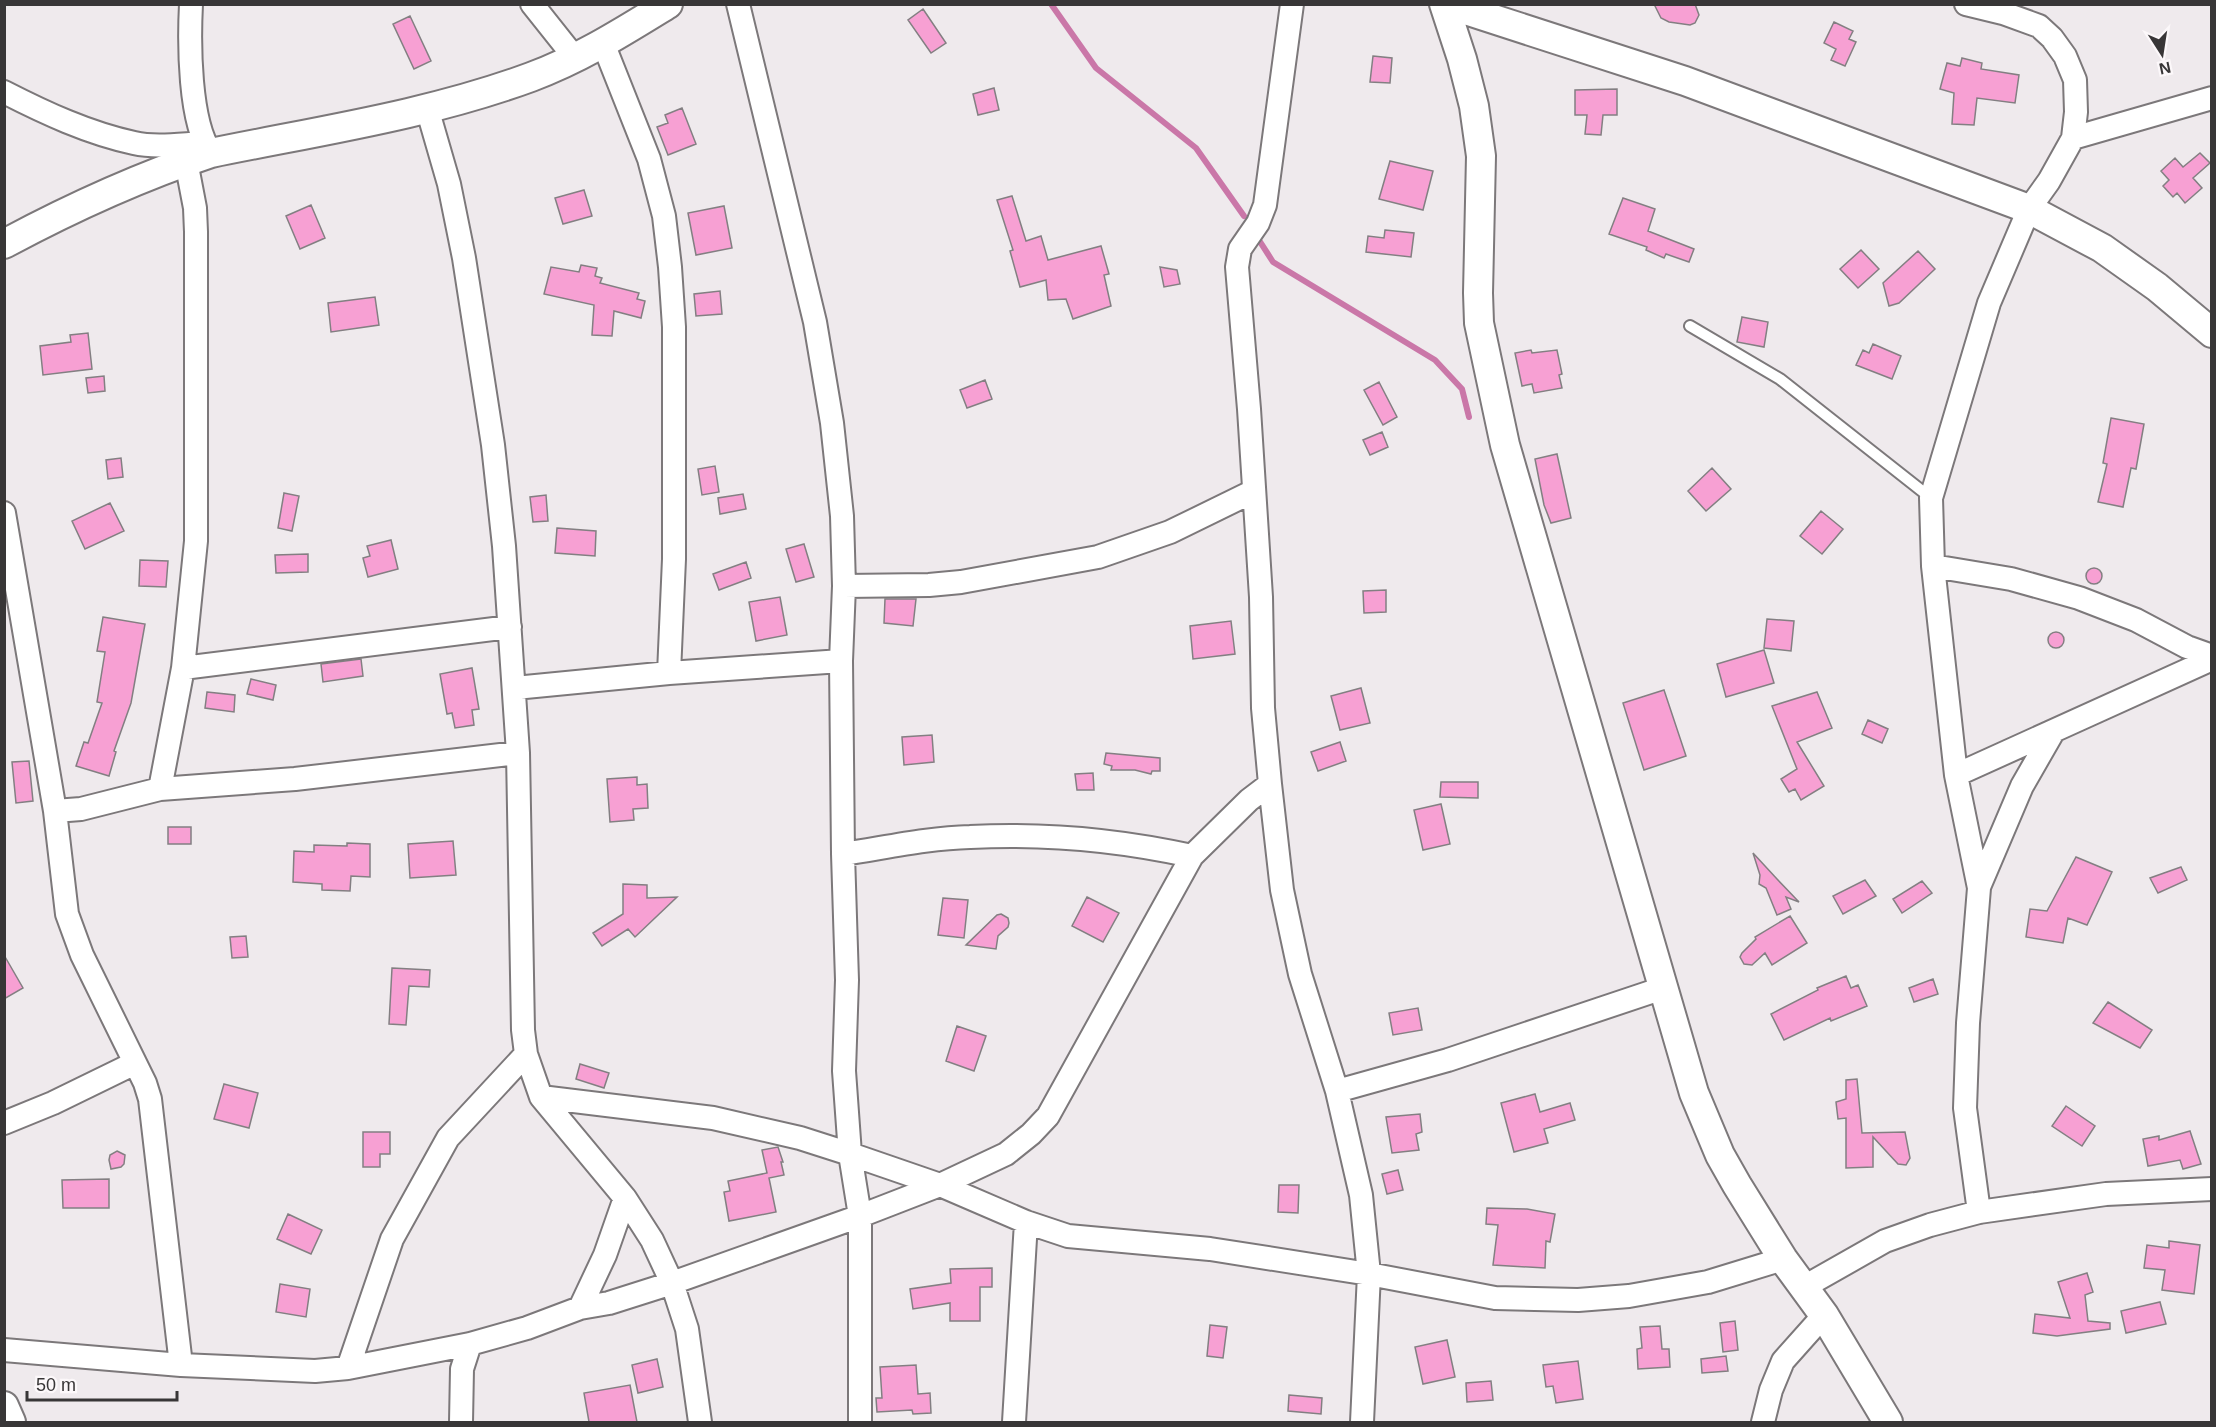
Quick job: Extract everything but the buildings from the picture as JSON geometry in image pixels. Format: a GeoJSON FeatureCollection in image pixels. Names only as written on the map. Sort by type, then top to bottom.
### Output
{"type":"FeatureCollection","features":[{"type":"Feature","properties":{"kind":"street"},"geometry":{"type":"LineString","coordinates":[[160,789],[183,668],[195,541],[195,208],[200,152],[193,81],[191,4]]}},
{"type":"Feature","properties":{"kind":"street"},"geometry":{"type":"LineString","coordinates":[[532,4],[575,58]]}},
{"type":"Feature","properties":{"kind":"street"},"geometry":{"type":"LineString","coordinates":[[4,244],[123,185],[200,152],[427,108],[532,77],[603,43],[668,4]]}},
{"type":"Feature","properties":{"kind":"street"},"geometry":{"type":"LineString","coordinates":[[738,4],[815,322],[832,423],[842,516],[843,854],[848,980],[844,1071],[850,1154],[860,1216],[860,1422]]}},
{"type":"Feature","properties":{"kind":"street"},"geometry":{"type":"LineString","coordinates":[[1292,4],[1265,205],[1258,223],[1240,249],[1237,267],[1261,597],[1263,708],[1282,890],[1300,974],[1337,1091],[1361,1195],[1369,1274],[1362,1422]]}},
{"type":"Feature","properties":{"kind":"street"},"geometry":{"type":"LineString","coordinates":[[1446,4],[1685,81],[2029,209],[2102,248],[2157,287],[2211,333]]}},
{"type":"Feature","properties":{"kind":"street"},"geometry":{"type":"LineString","coordinates":[[1446,4],[1474,106],[1481,156],[1479,323],[1505,445],[1586,716],[1694,1093],[1726,1165],[1783,1259],[1824,1315],[1888,1422]]}},
{"type":"Feature","properties":{"kind":"street"},"geometry":{"type":"LineString","coordinates":[[1966,4],[2003,13],[2039,26],[2052,38],[2065,56],[2074,80],[2076,112],[2073,138],[2049,181],[2029,209],[1989,303],[1931,498],[1933,566],[1956,775],[1979,888],[1968,1023],[1965,1108],[1979,1212]]}},
{"type":"Feature","properties":{"kind":"street"},"geometry":{"type":"LineString","coordinates":[[603,43],[649,159],[664,216],[670,267],[674,327],[674,559],[669,673]]}},
{"type":"Feature","properties":{"kind":"street"},"geometry":{"type":"LineString","coordinates":[[4,92],[51,116],[135,143],[200,152]]}},
{"type":"Feature","properties":{"kind":"street"},"geometry":{"type":"LineString","coordinates":[[2073,138],[2211,98]]}},
{"type":"Feature","properties":{"kind":"street"},"geometry":{"type":"LineString","coordinates":[[427,108],[449,184],[464,258],[493,445],[515,688],[523,1030],[526,1054],[542,1097],[625,1198],[652,1239],[672,1283],[687,1329],[700,1422]]}},
{"type":"Feature","properties":{"kind":"street"},"geometry":{"type":"LineString","coordinates":[[844,586],[929,585],[961,582],[1098,557],[1170,532],[1254,491]]}},
{"type":"Feature","properties":{"kind":"street"},"geometry":{"type":"LineString","coordinates":[[4,513],[55,811],[67,914],[82,954],[145,1083],[150,1099],[181,1365]]}},
{"type":"Feature","properties":{"kind":"street"},"geometry":{"type":"LineString","coordinates":[[1933,566],[2011,579],[2079,598],[2136,620],[2211,657]]}},
{"type":"Feature","properties":{"kind":"street"},"geometry":{"type":"LineString","coordinates":[[183,668],[510,627]]}},
{"type":"Feature","properties":{"kind":"street"},"geometry":{"type":"LineString","coordinates":[[1956,775],[2211,657]]}},
{"type":"Feature","properties":{"kind":"street"},"geometry":{"type":"LineString","coordinates":[[515,688],[669,673],[841,661]]}},
{"type":"Feature","properties":{"kind":"street"},"geometry":{"type":"LineString","coordinates":[[1979,888],[2022,786],[2053,732]]}},
{"type":"Feature","properties":{"kind":"street"},"geometry":{"type":"LineString","coordinates":[[55,811],[81,809],[160,789],[306,778],[518,753]]}},
{"type":"Feature","properties":{"kind":"street"},"geometry":{"type":"LineString","coordinates":[[4,1350],[181,1365],[315,1371],[348,1368],[470,1344],[527,1328],[580,1308],[609,1303],[860,1216],[940,1185],[1006,1154],[1031,1134],[1048,1116],[1192,856],[1241,808],[1270,784]]}},
{"type":"Feature","properties":{"kind":"street"},"geometry":{"type":"LineString","coordinates":[[843,854],[968,837],[1036,836],[1100,839],[1192,856]]}},
{"type":"Feature","properties":{"kind":"street"},"geometry":{"type":"LineString","coordinates":[[1337,1091],[1448,1060],[1663,988]]}},
{"type":"Feature","properties":{"kind":"street"},"geometry":{"type":"LineString","coordinates":[[348,1368],[392,1239],[448,1138],[526,1054]]}},
{"type":"Feature","properties":{"kind":"street"},"geometry":{"type":"LineString","coordinates":[[4,1123],[33,1112],[135,1063]]}},
{"type":"Feature","properties":{"kind":"street"},"geometry":{"type":"LineString","coordinates":[[542,1097],[713,1118],[800,1138],[940,1185],[1026,1222],[1068,1236],[1210,1249],[1369,1274],[1495,1298],[1578,1300],[1629,1296],[1708,1282],[1783,1259]]}},
{"type":"Feature","properties":{"kind":"street"},"geometry":{"type":"LineString","coordinates":[[1804,1287],[1885,1241],[1930,1225],[1979,1212],[2106,1194],[2211,1189]]}},
{"type":"Feature","properties":{"kind":"street"},"geometry":{"type":"LineString","coordinates":[[580,1308],[605,1255],[625,1198]]}},
{"type":"Feature","properties":{"kind":"street"},"geometry":{"type":"LineString","coordinates":[[1014,1422],[1026,1222]]}},
{"type":"Feature","properties":{"kind":"street"},"geometry":{"type":"LineString","coordinates":[[1763,1422],[1771,1390],[1783,1361],[1824,1315]]}},
{"type":"Feature","properties":{"kind":"street"},"geometry":{"type":"LineString","coordinates":[[461,1422],[462,1369],[470,1344]]}},
{"type":"Feature","properties":{"kind":"street"},"geometry":{"type":"LineString","coordinates":[[4,1406],[11,1422]]}},
{"type":"Feature","properties":{"kind":"lane"},"geometry":{"type":"LineString","coordinates":[[1690,326],[1780,379],[1931,498]]}},
{"type":"Feature","properties":{"kind":"waterway"},"geometry":{"type":"LineString","coordinates":[[1051,4],[1096,68],[1196,148],[1244,216]]}},
{"type":"Feature","properties":{"kind":"waterway"},"geometry":{"type":"LineString","coordinates":[[1257,237],[1273,262],[1435,360],[1462,389],[1469,417]]}}]}
